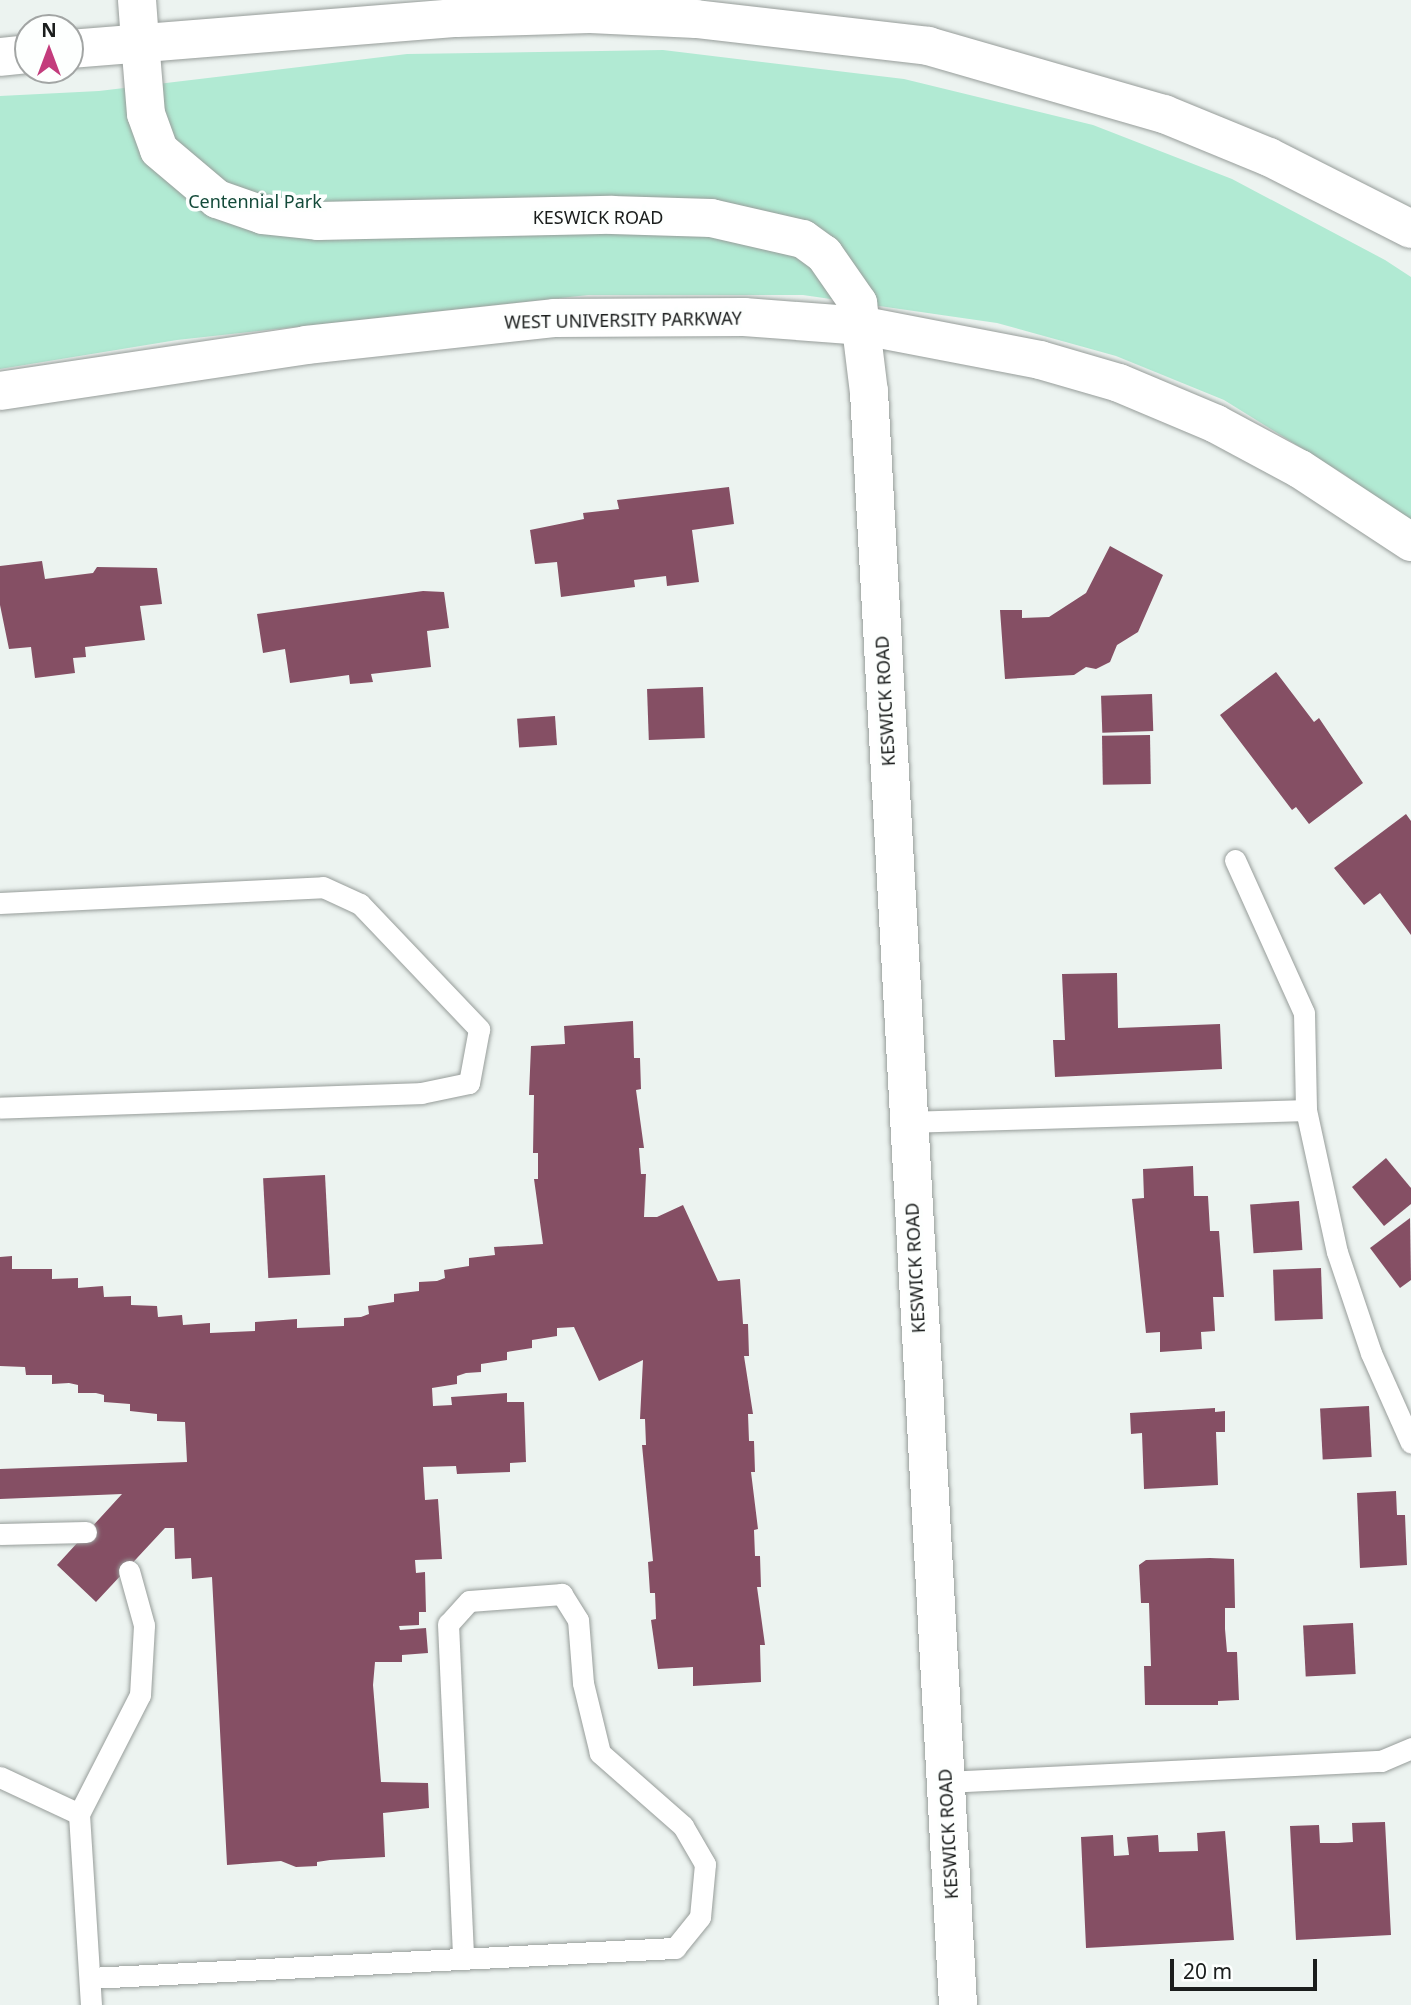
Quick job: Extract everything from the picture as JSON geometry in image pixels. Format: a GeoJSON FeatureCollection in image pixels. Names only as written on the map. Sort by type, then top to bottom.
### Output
{"type":"FeatureCollection","features":[{"type":"Feature","properties":{"kind":"main road","name":"KESWICK ROAD"},"geometry":{"type":"LineString","coordinates":[[137,0],[146,114],[159,150],[217,199],[263,215],[318,221],[612,215],[712,218],[772,229],[803,239],[824,254],[845,279],[864,326],[958,2005]]}},
{"type":"Feature","properties":{"kind":"main road"},"geometry":{"type":"LineString","coordinates":[[84,47],[457,18],[590,14],[696,19],[928,46],[1164,114],[1269,157],[1411,229]]}},
{"type":"Feature","properties":{"kind":"main road","name":"WEST UNIVERSITY PARKWAY"},"geometry":{"type":"LineString","coordinates":[[0,391],[306,345],[554,318],[744,317],[864,326],[1040,360],[1119,383],[1216,424],[1300,469],[1411,542]]}},
{"type":"Feature","properties":{"kind":"lane"},"geometry":{"type":"LineString","coordinates":[[1235,860],[1304,1013],[1306,1110],[1337,1252],[1371,1353],[1411,1443]]}},
{"type":"Feature","properties":{"kind":"lane"},"geometry":{"type":"LineString","coordinates":[[0,903],[323,887],[360,904],[479,1029],[469,1083],[421,1093],[0,1108]]}},
{"type":"Feature","properties":{"kind":"lane"},"geometry":{"type":"LineString","coordinates":[[907,1122],[1306,1110]]}},
{"type":"Feature","properties":{"kind":"lane"},"geometry":{"type":"LineString","coordinates":[[0,1535],[86,1532]]}},
{"type":"Feature","properties":{"kind":"lane"},"geometry":{"type":"LineString","coordinates":[[91,2005],[79,1814],[140,1695],[144,1625],[129,1571]]}},
{"type":"Feature","properties":{"kind":"lane"},"geometry":{"type":"LineString","coordinates":[[90,1978],[675,1948],[700,1917],[705,1864],[683,1826],[600,1753],[583,1683],[578,1620],[562,1594],[469,1601],[448,1624],[463,1957]]}},
{"type":"Feature","properties":{"kind":"lane"},"geometry":{"type":"LineString","coordinates":[[945,1782],[1381,1761],[1411,1748]]}},
{"type":"Feature","properties":{"kind":"lane"},"geometry":{"type":"LineString","coordinates":[[0,1777],[79,1814]]}},
{"type":"Feature","properties":{"kind":"green space","name":"Centennial Park"},"geometry":{"type":"Polygon","coordinates":[[[663,50],[904,79],[1093,125],[1232,179],[1385,260],[1411,277],[1411,525],[1345,475],[1224,400],[1116,356],[997,323],[803,295],[588,295],[177,340],[0,369],[0,96],[99,91],[407,54],[663,50]]]}},
{"type":"Feature","properties":{"kind":"building"},"geometry":{"type":"Polygon","coordinates":[[[729,487],[734,524],[692,530],[699,582],[667,586],[666,576],[634,580],[635,587],[561,597],[557,562],[535,564],[530,530],[584,519],[583,513],[619,509],[617,500],[729,487]]]}},
{"type":"Feature","properties":{"kind":"building"},"geometry":{"type":"Polygon","coordinates":[[[1110,546],[1163,575],[1138,632],[1117,645],[1110,662],[1096,669],[1086,667],[1074,675],[1005,679],[1000,610],[1022,610],[1022,618],[1049,617],[1086,593],[1110,546]]]}},
{"type":"Feature","properties":{"kind":"building"},"geometry":{"type":"Polygon","coordinates":[[[42,561],[45,579],[93,573],[97,567],[157,568],[162,604],[140,606],[145,640],[85,647],[86,657],[73,658],[75,673],[35,678],[31,647],[9,649],[0,605],[0,566],[42,561]]]}},
{"type":"Feature","properties":{"kind":"building"},"geometry":{"type":"Polygon","coordinates":[[[423,591],[444,592],[449,628],[427,631],[431,667],[371,674],[373,682],[350,684],[349,675],[290,683],[285,649],[263,653],[257,614],[423,591]]]}},
{"type":"Feature","properties":{"kind":"building"},"geometry":{"type":"Polygon","coordinates":[[[1276,672],[1314,722],[1319,718],[1363,783],[1309,824],[1296,807],[1292,810],[1220,715],[1276,672]]]}},
{"type":"Feature","properties":{"kind":"building"},"geometry":{"type":"Polygon","coordinates":[[[703,687],[705,738],[649,740],[647,689],[703,687]]]}},
{"type":"Feature","properties":{"kind":"building"},"geometry":{"type":"Polygon","coordinates":[[[1152,694],[1153,731],[1102,733],[1101,696],[1152,694]]]}},
{"type":"Feature","properties":{"kind":"building"},"geometry":{"type":"Polygon","coordinates":[[[555,716],[557,745],[519,748],[517,719],[555,716]]]}},
{"type":"Feature","properties":{"kind":"building"},"geometry":{"type":"Polygon","coordinates":[[[1150,735],[1151,784],[1103,785],[1102,736],[1150,735]]]}},
{"type":"Feature","properties":{"kind":"building"},"geometry":{"type":"Polygon","coordinates":[[[1406,814],[1411,821],[1411,935],[1380,893],[1364,905],[1334,868],[1406,814]]]}},
{"type":"Feature","properties":{"kind":"building"},"geometry":{"type":"Polygon","coordinates":[[[1117,973],[1118,1028],[1220,1024],[1222,1069],[1055,1077],[1053,1040],[1065,1040],[1062,974],[1117,973]]]}},
{"type":"Feature","properties":{"kind":"building"},"geometry":{"type":"Polygon","coordinates":[[[633,1021],[634,1058],[640,1058],[641,1089],[636,1090],[644,1148],[639,1148],[641,1174],[646,1174],[644,1217],[657,1217],[683,1205],[718,1281],[740,1279],[743,1324],[748,1324],[749,1356],[744,1356],[753,1414],[748,1414],[749,1441],[754,1441],[755,1472],[751,1472],[758,1529],[754,1530],[755,1556],[760,1556],[761,1587],[757,1587],[765,1645],[760,1645],[761,1682],[693,1686],[693,1667],[658,1669],[651,1620],[656,1619],[655,1593],[650,1593],[648,1562],[653,1561],[642,1445],[646,1445],[645,1419],[640,1419],[643,1360],[599,1381],[574,1327],[557,1328],[557,1336],[532,1340],[532,1348],[507,1352],[507,1360],[481,1364],[481,1372],[457,1376],[457,1384],[432,1388],[433,1406],[452,1405],[451,1397],[507,1393],[507,1402],[524,1402],[526,1462],[510,1463],[510,1472],[457,1474],[456,1466],[423,1467],[425,1500],[438,1499],[442,1559],[415,1560],[416,1573],[425,1572],[426,1612],[419,1612],[419,1625],[399,1626],[400,1630],[426,1628],[428,1653],[402,1655],[402,1662],[375,1662],[373,1685],[381,1782],[428,1783],[429,1808],[383,1813],[385,1857],[330,1860],[317,1862],[317,1866],[296,1867],[281,1861],[227,1865],[212,1577],[192,1579],[191,1558],[175,1559],[174,1528],[165,1528],[96,1602],[57,1565],[122,1494],[0,1499],[0,1469],[187,1462],[185,1422],[157,1421],[157,1414],[130,1411],[130,1404],[104,1402],[104,1395],[96,1393],[78,1393],[78,1385],[52,1384],[52,1375],[26,1375],[25,1367],[0,1366],[0,1257],[12,1256],[12,1269],[52,1269],[52,1279],[78,1278],[78,1288],[103,1286],[104,1297],[131,1296],[131,1305],[157,1306],[158,1317],[182,1315],[183,1325],[210,1323],[210,1333],[255,1331],[255,1322],[297,1319],[297,1328],[344,1326],[344,1318],[369,1314],[368,1306],[394,1302],[394,1294],[419,1291],[419,1282],[445,1278],[444,1270],[469,1266],[469,1258],[495,1255],[494,1247],[543,1244],[534,1179],[538,1179],[538,1153],[533,1153],[534,1095],[529,1095],[531,1046],[565,1044],[564,1026],[633,1021]]]}},
{"type":"Feature","properties":{"kind":"building"},"geometry":{"type":"Polygon","coordinates":[[[1386,1158],[1411,1188],[1411,1204],[1384,1226],[1352,1187],[1386,1158]]]}},
{"type":"Feature","properties":{"kind":"building"},"geometry":{"type":"Polygon","coordinates":[[[1193,1166],[1194,1196],[1208,1196],[1210,1231],[1219,1231],[1224,1297],[1213,1297],[1215,1331],[1201,1332],[1202,1349],[1160,1352],[1160,1332],[1146,1333],[1132,1199],[1144,1198],[1143,1169],[1193,1166]]]}},
{"type":"Feature","properties":{"kind":"building"},"geometry":{"type":"Polygon","coordinates":[[[325,1175],[330,1275],[268,1278],[263,1178],[325,1175]]]}},
{"type":"Feature","properties":{"kind":"building"},"geometry":{"type":"Polygon","coordinates":[[[1299,1201],[1302,1250],[1254,1253],[1250,1204],[1299,1201]]]}},
{"type":"Feature","properties":{"kind":"building"},"geometry":{"type":"Polygon","coordinates":[[[1410,1218],[1411,1280],[1400,1288],[1370,1248],[1410,1218]]]}},
{"type":"Feature","properties":{"kind":"building"},"geometry":{"type":"Polygon","coordinates":[[[1321,1268],[1323,1319],[1275,1321],[1273,1270],[1321,1268]]]}},
{"type":"Feature","properties":{"kind":"building"},"geometry":{"type":"Polygon","coordinates":[[[1369,1406],[1372,1457],[1323,1459],[1320,1409],[1369,1406]]]}},
{"type":"Feature","properties":{"kind":"building"},"geometry":{"type":"Polygon","coordinates":[[[1215,1408],[1215,1412],[1225,1411],[1225,1432],[1216,1432],[1218,1485],[1144,1489],[1142,1433],[1131,1434],[1130,1413],[1215,1408]]]}},
{"type":"Feature","properties":{"kind":"building"},"geometry":{"type":"Polygon","coordinates":[[[1396,1491],[1397,1515],[1405,1515],[1407,1565],[1360,1568],[1357,1493],[1396,1491]]]}},
{"type":"Feature","properties":{"kind":"building"},"geometry":{"type":"Polygon","coordinates":[[[1234,1559],[1235,1608],[1225,1608],[1225,1629],[1227,1652],[1237,1652],[1239,1700],[1218,1701],[1218,1705],[1145,1705],[1144,1666],[1151,1666],[1149,1603],[1141,1603],[1139,1565],[1146,1560],[1234,1559]]]}},
{"type":"Feature","properties":{"kind":"building"},"geometry":{"type":"Polygon","coordinates":[[[1353,1623],[1356,1674],[1306,1677],[1303,1626],[1353,1623]]]}},
{"type":"Feature","properties":{"kind":"building"},"geometry":{"type":"Polygon","coordinates":[[[1385,1822],[1391,1935],[1296,1940],[1290,1826],[1319,1825],[1320,1843],[1338,1843],[1353,1842],[1352,1823],[1385,1822]]]}},
{"type":"Feature","properties":{"kind":"building"},"geometry":{"type":"Polygon","coordinates":[[[1225,1831],[1234,1940],[1086,1948],[1081,1837],[1113,1835],[1114,1856],[1129,1855],[1127,1837],[1158,1835],[1159,1852],[1198,1851],[1197,1833],[1225,1831]]]}}]}
